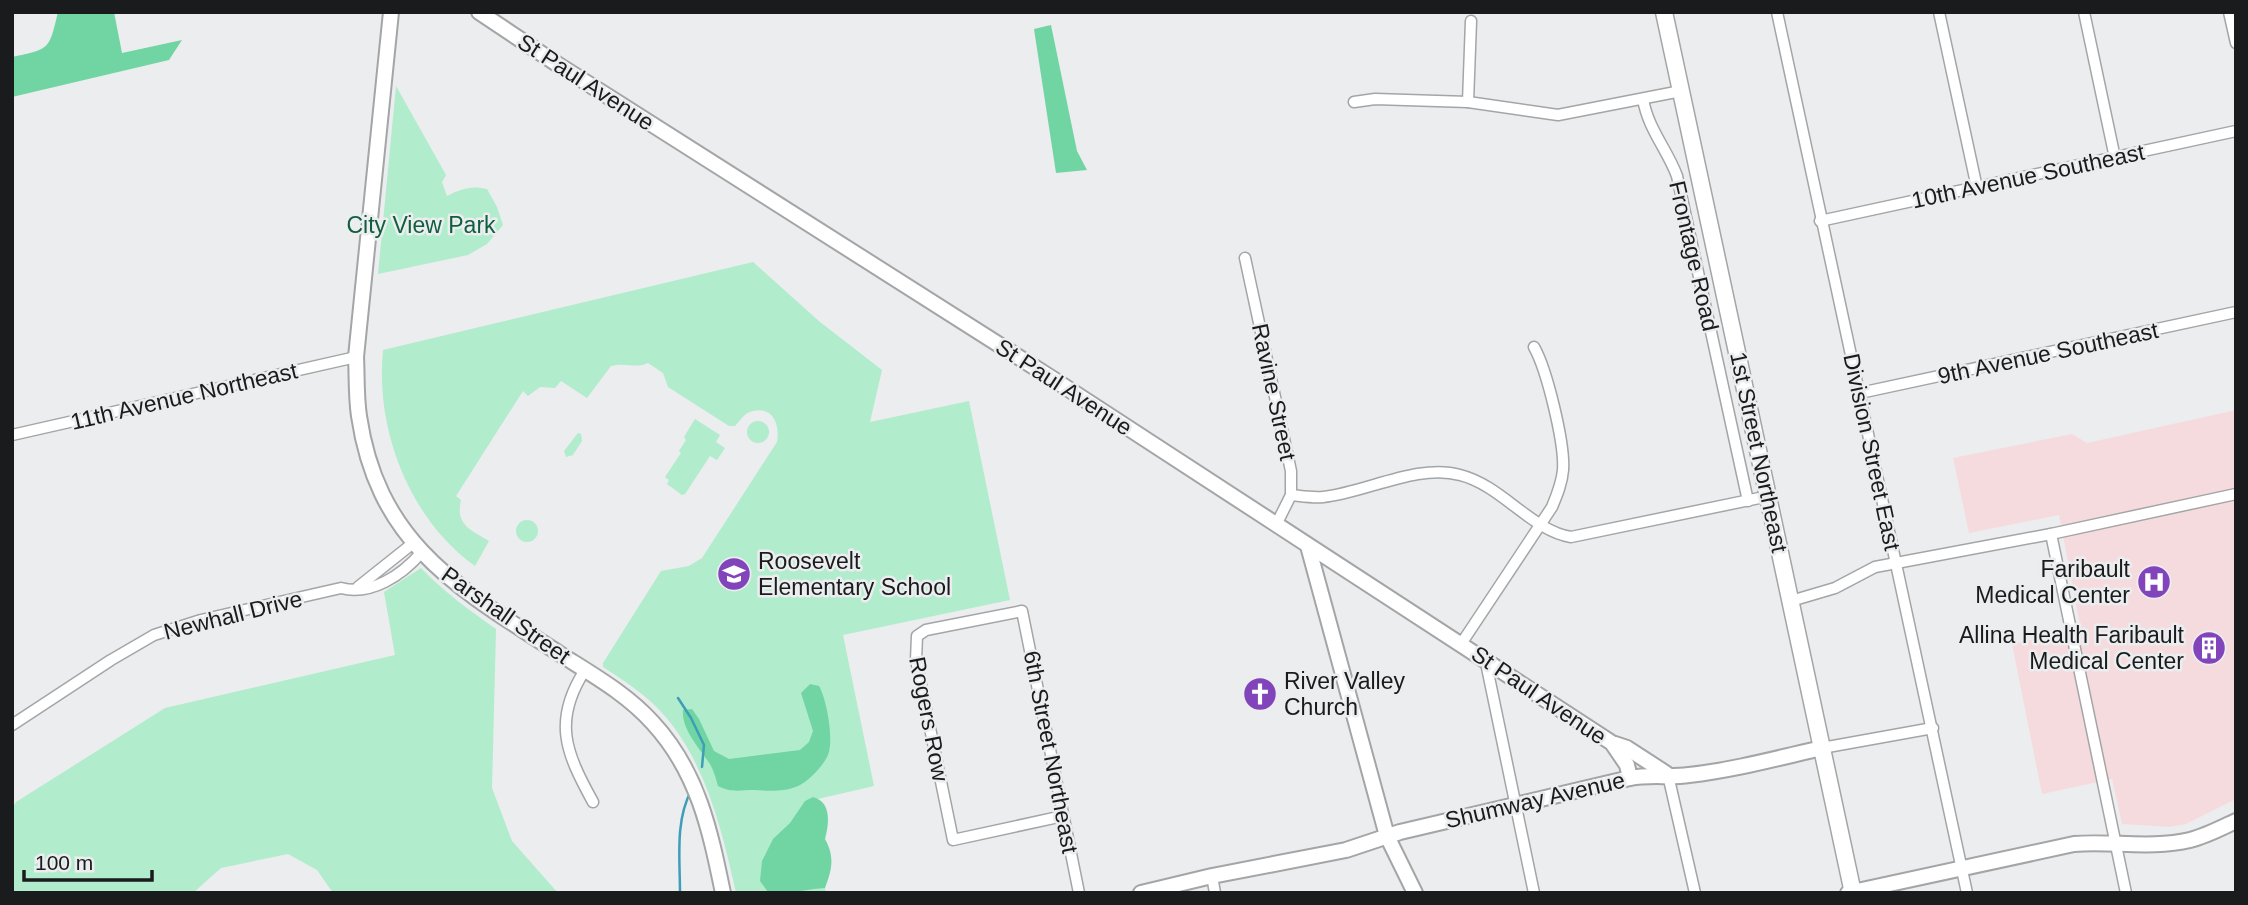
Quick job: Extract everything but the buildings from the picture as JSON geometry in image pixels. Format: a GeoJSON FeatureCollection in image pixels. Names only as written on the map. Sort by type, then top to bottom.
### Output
{"type":"FeatureCollection","features":[{"type":"Feature","properties":{"kind":"main road","name":"1st Street Northeast"},"geometry":{"type":"LineString","coordinates":[[1664,12],[1769,496],[1851,892]]}},
{"type":"Feature","properties":{"kind":"street","name":"Parshall Street"},"geometry":{"type":"LineString","coordinates":[[391,12],[356,357],[359,415],[368,453],[388,504],[417,549],[475,599],[585,670],[636,706],[655,725],[688,772],[709,824],[723,893]]}},
{"type":"Feature","properties":{"kind":"street","name":"St Paul Avenue"},"geometry":{"type":"LineString","coordinates":[[479,12],[1485,658],[1612,743],[1628,765],[1630,778]]}},
{"type":"Feature","properties":{"kind":"street","name":"Division Street East"},"geometry":{"type":"LineString","coordinates":[[1777,12],[1967,893]]}},
{"type":"Feature","properties":{"kind":"street"},"geometry":{"type":"LineString","coordinates":[[1939,12],[1977,188]]}},
{"type":"Feature","properties":{"kind":"street"},"geometry":{"type":"LineString","coordinates":[[2084,12],[2115,158]]}},
{"type":"Feature","properties":{"kind":"street"},"geometry":{"type":"LineString","coordinates":[[2229,12],[2236,43]]}},
{"type":"Feature","properties":{"kind":"street"},"geometry":{"type":"LineString","coordinates":[[1468,102],[1471,21]]}},
{"type":"Feature","properties":{"kind":"street"},"geometry":{"type":"LineString","coordinates":[[1353,102],[1376,99],[1468,102],[1558,115],[1681,91]]}},
{"type":"Feature","properties":{"kind":"street","name":"Frontage Road"},"geometry":{"type":"LineString","coordinates":[[1643,99],[1652,130],[1671,159],[1677,176],[1748,501]]}},
{"type":"Feature","properties":{"kind":"street","name":"10th Avenue Southeast"},"geometry":{"type":"LineString","coordinates":[[1820,221],[2236,131]]}},
{"type":"Feature","properties":{"kind":"street","name":"Ravine Street"},"geometry":{"type":"LineString","coordinates":[[1245,258],[1291,471],[1291,495]]}},
{"type":"Feature","properties":{"kind":"street","name":"9th Avenue Southeast"},"geometry":{"type":"LineString","coordinates":[[1860,393],[2236,312]]}},
{"type":"Feature","properties":{"kind":"street"},"geometry":{"type":"LineString","coordinates":[[1461,643],[1552,507],[1559,489],[1563,450],[1542,362],[1534,347]]}},
{"type":"Feature","properties":{"kind":"street","name":"11th Avenue Northeast"},"geometry":{"type":"LineString","coordinates":[[12,435],[356,357]]}},
{"type":"Feature","properties":{"kind":"street"},"geometry":{"type":"LineString","coordinates":[[1276,525],[1291,495],[1322,497],[1440,472],[1475,480],[1555,533],[1580,537],[1769,496]]}},
{"type":"Feature","properties":{"kind":"street"},"geometry":{"type":"LineString","coordinates":[[1791,601],[1835,589],[1875,567],[2051,534],[2236,494]]}},
{"type":"Feature","properties":{"kind":"street"},"geometry":{"type":"LineString","coordinates":[[2051,534],[2126,893]]}},
{"type":"Feature","properties":{"kind":"street"},"geometry":{"type":"LineString","coordinates":[[1308,546],[1387,836],[1415,893]]}},
{"type":"Feature","properties":{"kind":"street"},"geometry":{"type":"LineString","coordinates":[[353,592],[417,549]]}},
{"type":"Feature","properties":{"kind":"street","name":"Newhall Drive"},"geometry":{"type":"LineString","coordinates":[[12,725],[154,635],[201,620],[315,594],[341,589],[353,592],[376,585],[396,576],[417,549]]}},
{"type":"Feature","properties":{"kind":"street","name":"6th Street Northeast"},"geometry":{"type":"LineString","coordinates":[[917,636],[926,630],[1022,611],[1079,893]]}},
{"type":"Feature","properties":{"kind":"street","name":"Rogers Row"},"geometry":{"type":"LineString","coordinates":[[917,636],[916,660],[953,840],[1063,816]]}},
{"type":"Feature","properties":{"kind":"street"},"geometry":{"type":"LineString","coordinates":[[1485,658],[1534,893]]}},
{"type":"Feature","properties":{"kind":"street"},"geometry":{"type":"LineString","coordinates":[[585,670],[570,698],[565,731],[573,766],[593,802]]}},
{"type":"Feature","properties":{"kind":"street","name":"Shumway Avenue"},"geometry":{"type":"LineString","coordinates":[[1141,893],[1346,849],[1515,803],[1644,775],[1686,776],[1933,728]]}},
{"type":"Feature","properties":{"kind":"street"},"geometry":{"type":"LineString","coordinates":[[1612,743],[1627,748],[1668,775],[1695,893]]}},
{"type":"Feature","properties":{"kind":"street"},"geometry":{"type":"LineString","coordinates":[[1851,892],[2074,844],[2162,844],[2190,840],[2236,821]]}},
{"type":"Feature","properties":{"kind":"street"},"geometry":{"type":"LineString","coordinates":[[1212,876],[1215,893]]}},
{"type":"Feature","properties":{"kind":"shaded area","name":"Faribault Medical Center"},"geometry":{"type":"Polygon","coordinates":[[[2236,410],[2236,799],[2186,824],[2169,827],[2122,824],[2112,779],[2042,794],[2012,644],[2081,630],[2059,515],[1969,533],[1953,458],[2072,434],[2087,443],[2236,410]]]}},
{"type":"Feature","properties":{"kind":"green space"},"geometry":{"type":"Polygon","coordinates":[[[58,12],[114,12],[122,53],[182,40],[169,60],[12,97],[12,57],[34,52],[46,45],[58,12]]]}},
{"type":"Feature","properties":{"kind":"green space"},"geometry":{"type":"Polygon","coordinates":[[[1051,25],[1077,151],[1087,170],[1056,173],[1034,29],[1051,25]]]}},
{"type":"Feature","properties":{"kind":"green space","name":"City View Park"},"geometry":{"type":"Polygon","coordinates":[[[396,86],[446,175],[442,182],[447,196],[466,188],[487,189],[503,225],[487,244],[468,255],[378,274],[396,86]]]}},
{"type":"Feature","properties":{"kind":"green space","name":"Roosevelt Elementary School"},"geometry":{"type":"Polygon","coordinates":[[[753,262],[820,322],[882,370],[870,422],[969,401],[1010,600],[843,635],[874,786],[805,802],[826,893],[736,893],[706,786],[680,736],[663,714],[643,695],[603,667],[661,571],[689,566],[702,558],[777,442],[776,424],[771,414],[760,410],[750,412],[735,426],[729,426],[668,387],[663,373],[648,363],[611,366],[587,398],[561,381],[555,388],[540,387],[528,396],[523,391],[456,496],[461,500],[462,521],[489,541],[475,566],[432,524],[415,498],[391,441],[385,410],[383,350],[753,262]]]}},
{"type":"Feature","properties":{"kind":"green space"},"geometry":{"type":"Polygon","coordinates":[[[695,419],[720,435],[716,442],[725,448],[717,460],[710,456],[682,495],[667,484],[669,480],[665,477],[681,453],[679,451],[686,440],[684,437],[695,419]]]}},
{"type":"Feature","properties":{"kind":"green space"},"geometry":{"type":"Polygon","coordinates":[[[758,421],[766,424],[769,432],[766,440],[758,443],[750,440],[747,432],[750,424],[758,421]]]}},
{"type":"Feature","properties":{"kind":"green space"},"geometry":{"type":"Polygon","coordinates":[[[578,433],[581,434],[582,441],[573,455],[566,457],[564,451],[578,433]]]}},
{"type":"Feature","properties":{"kind":"green space"},"geometry":{"type":"Polygon","coordinates":[[[523,520],[531,520],[538,527],[538,535],[531,542],[523,542],[516,535],[516,527],[523,520]]]}},
{"type":"Feature","properties":{"kind":"green space"},"geometry":{"type":"Polygon","coordinates":[[[421,568],[466,608],[496,629],[492,788],[512,841],[558,893],[333,893],[317,870],[288,854],[221,868],[193,893],[12,893],[12,809],[16,802],[165,708],[395,655],[384,592],[421,568]]]}},
{"type":"Feature","properties":{"kind":"green space"},"geometry":{"type":"Polygon","coordinates":[[[810,684],[819,686],[822,692],[830,730],[828,755],[815,773],[798,786],[782,790],[736,791],[718,786],[710,764],[688,731],[683,710],[692,709],[714,751],[729,759],[800,750],[809,742],[813,731],[801,693],[810,684]]]}},
{"type":"Feature","properties":{"kind":"green space"},"geometry":{"type":"Polygon","coordinates":[[[813,797],[823,804],[828,814],[825,839],[831,863],[825,888],[768,892],[760,881],[762,861],[773,839],[790,823],[805,801],[813,797]]]}},
{"type":"Feature","properties":{"kind":"waterway"},"geometry":{"type":"LineString","coordinates":[[678,698],[704,745],[702,767]]}},
{"type":"Feature","properties":{"kind":"waterway"},"geometry":{"type":"LineString","coordinates":[[680,893],[680,827],[691,791]]}},
{"type":"Feature","properties":{"kind":"place","name":"Roosevelt Elementary School"},"geometry":{"type":"Point","coordinates":[734,574]}},
{"type":"Feature","properties":{"kind":"place","name":"Faribault Medical Center"},"geometry":{"type":"Point","coordinates":[2154,582]}},
{"type":"Feature","properties":{"kind":"place","name":"Allina Health Faribault Medical Center"},"geometry":{"type":"Point","coordinates":[2209,648]}},
{"type":"Feature","properties":{"kind":"place","name":"River Valley Church"},"geometry":{"type":"Point","coordinates":[1260,694]}}]}
